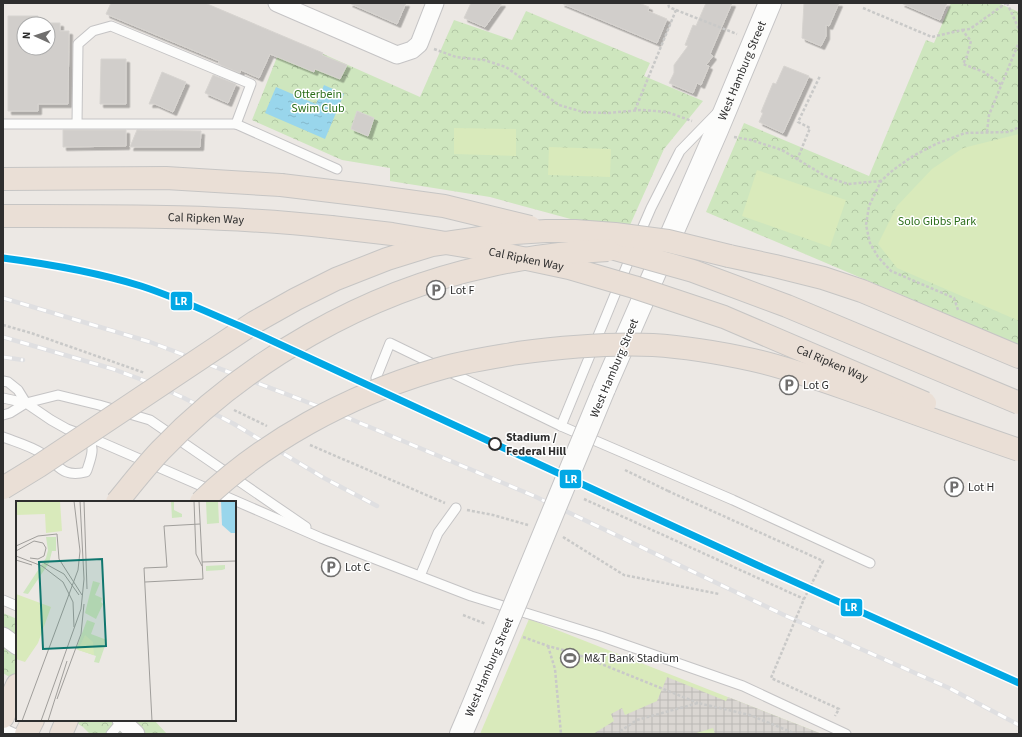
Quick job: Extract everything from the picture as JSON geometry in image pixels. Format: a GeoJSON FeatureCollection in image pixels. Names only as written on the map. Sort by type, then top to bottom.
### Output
{"type":"FeatureCollection","features":[{"type":"Feature","properties":{"kind":"highway"},"geometry":{"type":"LineString","coordinates":[[3,179],[166,178],[281,185],[444,206],[571,237],[693,271],[787,306],[1019,403]]}},
{"type":"Feature","properties":{"kind":"highway","name":"Cal Ripken Way"},"geometry":{"type":"LineString","coordinates":[[3,216],[162,216],[226,218],[349,228],[470,247],[569,268],[634,287],[724,317],[1019,442]]}},
{"type":"Feature","properties":{"kind":"highway"},"geometry":{"type":"LineString","coordinates":[[3,488],[45,462],[255,322],[336,279],[394,257],[432,245],[515,233],[546,231],[630,236],[668,242],[775,266],[823,278],[862,291],[1019,357]]}},
{"type":"Feature","properties":{"kind":"highway"},"geometry":{"type":"LineString","coordinates":[[118,501],[160,451],[237,382],[273,356],[314,332],[393,295],[487,266],[545,256],[607,250],[670,250],[729,256]]}},
{"type":"Feature","properties":{"kind":"highway"},"geometry":{"type":"LineString","coordinates":[[202,501],[222,482],[306,424],[350,402],[398,382],[433,370],[484,358],[567,347],[654,345],[688,349],[754,361],[816,378],[1019,450]]}},
{"type":"Feature","properties":{"kind":"highway"},"geometry":{"type":"LineString","coordinates":[[3,716],[16,687]]}},
{"type":"Feature","properties":{"kind":"highway"},"geometry":{"type":"LineString","coordinates":[[26,734],[32,721]]}},
{"type":"Feature","properties":{"kind":"highway"},"geometry":{"type":"LineString","coordinates":[[61,734],[67,721]]}},
{"type":"Feature","properties":{"kind":"street"},"geometry":{"type":"LineString","coordinates":[[277,3],[397,55],[412,50],[418,44],[435,3]]}},
{"type":"Feature","properties":{"kind":"street","name":"West Hamburg Street"},"geometry":{"type":"LineString","coordinates":[[461,734],[604,389],[730,100],[770,3]]}},
{"type":"Feature","properties":{"kind":"street"},"geometry":{"type":"LineString","coordinates":[[3,636],[16,645]]}},
{"type":"Feature","properties":{"kind":"street"},"geometry":{"type":"LineString","coordinates":[[119,724],[136,734]]}},
{"type":"Feature","properties":{"kind":"lane"},"geometry":{"type":"LineString","coordinates":[[77,124],[78,44],[93,31],[111,26],[250,84],[236,124]]}},
{"type":"Feature","properties":{"kind":"lane"},"geometry":{"type":"LineString","coordinates":[[561,426],[654,201],[680,151],[730,100]]}},
{"type":"Feature","properties":{"kind":"lane"},"geometry":{"type":"LineString","coordinates":[[3,124],[236,124],[337,169]]}},
{"type":"Feature","properties":{"kind":"lane"},"geometry":{"type":"LineString","coordinates":[[376,378],[390,343],[561,426],[733,500],[870,563]]}},
{"type":"Feature","properties":{"kind":"lane"},"geometry":{"type":"LineString","coordinates":[[3,381],[8,382],[18,390],[26,403]]}},
{"type":"Feature","properties":{"kind":"lane"},"geometry":{"type":"LineString","coordinates":[[3,415],[10,413],[26,403],[58,395],[150,420],[213,462],[321,538]]}},
{"type":"Feature","properties":{"kind":"lane"},"geometry":{"type":"LineString","coordinates":[[3,398],[26,403],[67,429],[89,437],[321,538],[471,596],[600,636],[743,686],[846,734]]}},
{"type":"Feature","properties":{"kind":"lane"},"geometry":{"type":"LineString","coordinates":[[3,437],[23,444],[43,454],[59,468],[76,475],[86,472],[87,470],[92,450],[92,444],[89,437]]}},
{"type":"Feature","properties":{"kind":"lane"},"geometry":{"type":"LineString","coordinates":[[420,576],[438,533],[456,508]]}},
{"type":"Feature","properties":{"kind":"lane"},"geometry":{"type":"LineString","coordinates":[[3,600],[16,606]]}},
{"type":"Feature","properties":{"kind":"lane"},"geometry":{"type":"LineString","coordinates":[[3,728],[16,734]]}},
{"type":"Feature","properties":{"kind":"path"},"geometry":{"type":"LineString","coordinates":[[668,3],[669,7],[754,41]]}},
{"type":"Feature","properties":{"kind":"path"},"geometry":{"type":"LineString","coordinates":[[863,8],[932,37],[970,29],[1006,3],[1019,29]]}},
{"type":"Feature","properties":{"kind":"path"},"geometry":{"type":"LineString","coordinates":[[635,110],[676,10]]}},
{"type":"Feature","properties":{"kind":"path"},"geometry":{"type":"LineString","coordinates":[[962,30],[971,41],[963,64],[984,72],[1002,84]]}},
{"type":"Feature","properties":{"kind":"path"},"geometry":{"type":"LineString","coordinates":[[987,132],[989,114],[1019,42]]}},
{"type":"Feature","properties":{"kind":"path"},"geometry":{"type":"LineString","coordinates":[[418,44],[456,57],[484,60],[506,67],[558,105],[583,112],[607,113],[642,110],[667,112],[692,120]]}},
{"type":"Feature","properties":{"kind":"path"},"geometry":{"type":"LineString","coordinates":[[798,160],[810,128],[798,122],[820,76]]}},
{"type":"Feature","properties":{"kind":"path"},"geometry":{"type":"LineString","coordinates":[[960,316],[954,298],[891,271],[878,257],[870,243],[866,225],[869,206],[881,181],[893,170],[913,156],[936,144],[965,133],[1009,132],[1019,127]]}},
{"type":"Feature","properties":{"kind":"path"},"geometry":{"type":"LineString","coordinates":[[735,138],[751,140],[782,150],[827,177],[848,184],[881,181]]}},
{"type":"Feature","properties":{"kind":"path"},"geometry":{"type":"LineString","coordinates":[[3,325],[31,333],[148,374]]}},
{"type":"Feature","properties":{"kind":"path"},"geometry":{"type":"LineString","coordinates":[[232,409],[273,429]]}},
{"type":"Feature","properties":{"kind":"path"},"geometry":{"type":"LineString","coordinates":[[504,452],[512,435]]}},
{"type":"Feature","properties":{"kind":"path"},"geometry":{"type":"LineString","coordinates":[[309,444],[456,508],[493,515],[530,526]]}},
{"type":"Feature","properties":{"kind":"path"},"geometry":{"type":"LineString","coordinates":[[668,491],[823,561],[804,599],[771,678],[839,709],[836,716]]}},
{"type":"Feature","properties":{"kind":"path"},"geometry":{"type":"LineString","coordinates":[[584,499],[804,599]]}},
{"type":"Feature","properties":{"kind":"path"},"geometry":{"type":"LineString","coordinates":[[560,535],[624,575],[719,594]]}},
{"type":"Feature","properties":{"kind":"path"},"geometry":{"type":"LineString","coordinates":[[463,615],[491,626]]}},
{"type":"Feature","properties":{"kind":"path"},"geometry":{"type":"LineString","coordinates":[[519,636],[574,653],[698,703],[750,715],[796,734]]}},
{"type":"Feature","properties":{"kind":"path"},"geometry":{"type":"LineString","coordinates":[[548,646],[555,669],[561,734]]}},
{"type":"Feature","properties":{"kind":"path"},"geometry":{"type":"LineString","coordinates":[[616,734],[637,720],[698,703]]}},
{"type":"Feature","properties":{"kind":"green space","name":"Solo Gibbs Park"},"geometry":{"type":"Polygon","coordinates":[[[951,3],[998,3],[1019,12],[1019,345],[706,212],[744,123],[869,176],[926,40],[934,43],[951,3]]]}},
{"type":"Feature","properties":{"kind":"green space","name":"Otterbein Swim Club"},"geometry":{"type":"Polygon","coordinates":[[[526,11],[650,63],[644,76],[703,101],[664,149],[626,234],[490,197],[390,181],[390,168],[342,160],[252,120],[285,37],[420,97],[454,20],[512,40],[526,11]]]}},
{"type":"Feature","properties":{"kind":"green space"},"geometry":{"type":"Polygon","coordinates":[[[454,128],[516,129],[516,156],[454,154],[454,128]]]}},
{"type":"Feature","properties":{"kind":"green space"},"geometry":{"type":"Polygon","coordinates":[[[1019,134],[1019,321],[897,268],[878,244],[897,206],[932,169],[963,148],[1019,134]]]}},
{"type":"Feature","properties":{"kind":"green space"},"geometry":{"type":"Polygon","coordinates":[[[549,147],[611,149],[610,177],[548,175],[549,147]]]}},
{"type":"Feature","properties":{"kind":"green space"},"geometry":{"type":"Polygon","coordinates":[[[757,170],[846,200],[830,247],[742,216],[757,170]]]}},
{"type":"Feature","properties":{"kind":"green space"},"geometry":{"type":"Polygon","coordinates":[[[3,613],[16,619],[16,681],[3,673],[3,613]]]}},
{"type":"Feature","properties":{"kind":"green space","name":"M&T Bank Stadium"},"geometry":{"type":"Polygon","coordinates":[[[529,619],[822,734],[480,734],[529,619]]]}},
{"type":"Feature","properties":{"kind":"green space"},"geometry":{"type":"Polygon","coordinates":[[[74,721],[155,721],[167,734],[90,734],[74,721]]]}},
{"type":"Feature","properties":{"kind":"shaded area"},"geometry":{"type":"Polygon","coordinates":[[[667,677],[726,701],[728,697],[822,734],[715,734],[713,728],[693,734],[593,734],[614,721],[611,714],[622,708],[625,715],[657,701],[667,677]]]}},
{"type":"Feature","properties":{"kind":"water"},"geometry":{"type":"Polygon","coordinates":[[[324,85],[344,94],[325,139],[265,113],[276,87],[316,104],[324,85]]]}},
{"type":"Feature","properties":{"kind":"building"},"geometry":{"type":"Polygon","coordinates":[[[111,3],[205,3],[323,53],[322,55],[347,65],[340,79],[315,69],[314,72],[270,54],[259,78],[241,70],[240,73],[218,64],[219,61],[106,14],[111,3]]]}},
{"type":"Feature","properties":{"kind":"building"},"geometry":{"type":"Polygon","coordinates":[[[349,3],[406,3],[397,24],[349,3]]]}},
{"type":"Feature","properties":{"kind":"building"},"geometry":{"type":"Polygon","coordinates":[[[471,3],[502,3],[485,27],[464,18],[471,3]]]}},
{"type":"Feature","properties":{"kind":"building"},"geometry":{"type":"Polygon","coordinates":[[[561,3],[639,3],[649,7],[648,11],[667,19],[657,43],[561,3]]]}},
{"type":"Feature","properties":{"kind":"building"},"geometry":{"type":"Polygon","coordinates":[[[706,3],[732,3],[710,54],[713,56],[706,65],[709,66],[701,85],[697,83],[693,93],[669,83],[674,73],[674,65],[688,46],[685,45],[693,25],[696,26],[706,3]]]}},
{"type":"Feature","properties":{"kind":"building"},"geometry":{"type":"Polygon","coordinates":[[[804,3],[839,3],[829,26],[826,25],[826,36],[821,46],[802,38],[804,3]]]}},
{"type":"Feature","properties":{"kind":"building"},"geometry":{"type":"Polygon","coordinates":[[[901,3],[947,3],[940,20],[901,3]]]}},
{"type":"Feature","properties":{"kind":"building"},"geometry":{"type":"Polygon","coordinates":[[[8,16],[16,16],[16,56],[56,56],[56,23],[60,23],[60,31],[69,31],[68,104],[38,104],[38,111],[8,111],[8,16]]]}},
{"type":"Feature","properties":{"kind":"building"},"geometry":{"type":"Polygon","coordinates":[[[101,59],[126,59],[126,104],[100,104],[101,59]]]}},
{"type":"Feature","properties":{"kind":"building"},"geometry":{"type":"Polygon","coordinates":[[[784,66],[809,76],[783,133],[759,122],[763,113],[761,112],[773,83],[776,84],[784,66]]]}},
{"type":"Feature","properties":{"kind":"building"},"geometry":{"type":"Polygon","coordinates":[[[162,72],[186,82],[173,112],[155,104],[149,104],[162,72]]]}},
{"type":"Feature","properties":{"kind":"building"},"geometry":{"type":"Polygon","coordinates":[[[213,75],[236,84],[228,103],[205,93],[213,75]]]}},
{"type":"Feature","properties":{"kind":"building"},"geometry":{"type":"Polygon","coordinates":[[[357,111],[374,118],[368,136],[351,129],[357,111]]]}},
{"type":"Feature","properties":{"kind":"building"},"geometry":{"type":"Polygon","coordinates":[[[63,130],[126,130],[126,146],[63,147],[63,130]]]}},
{"type":"Feature","properties":{"kind":"building"},"geometry":{"type":"Polygon","coordinates":[[[137,130],[201,131],[200,147],[130,147],[137,130]]]}},
{"type":"Feature","properties":{"kind":"railway"},"geometry":{"type":"LineString","coordinates":[[3,298],[150,342],[341,415],[534,496],[784,615],[949,688],[1019,725]]}},
{"type":"Feature","properties":{"kind":"railway"},"geometry":{"type":"LineString","coordinates":[[3,337],[113,369],[184,398],[234,424],[324,478],[377,506]]}},
{"type":"Feature","properties":{"kind":"railway"},"geometry":{"type":"LineString","coordinates":[[3,357],[23,360]]}},
{"type":"Feature","properties":{"kind":"transit line","name":"LR"},"geometry":{"type":"LineString","coordinates":[[3,258],[55,266],[107,277],[141,286],[191,305],[240,326],[757,565],[1019,683]]}},
{"type":"Feature","properties":{"kind":"place","name":"Lot F"},"geometry":{"type":"Point","coordinates":[436,290]}},
{"type":"Feature","properties":{"kind":"place","name":"Lot G"},"geometry":{"type":"Point","coordinates":[789,385]}},
{"type":"Feature","properties":{"kind":"place","name":"Stadium / Federal Hill"},"geometry":{"type":"Point","coordinates":[495,444]}},
{"type":"Feature","properties":{"kind":"place","name":"Lot H"},"geometry":{"type":"Point","coordinates":[954,487]}},
{"type":"Feature","properties":{"kind":"place","name":"Lot C"},"geometry":{"type":"Point","coordinates":[331,567]}},
{"type":"Feature","properties":{"kind":"place","name":"M&T Bank Stadium"},"geometry":{"type":"Point","coordinates":[570,658]}}]}
